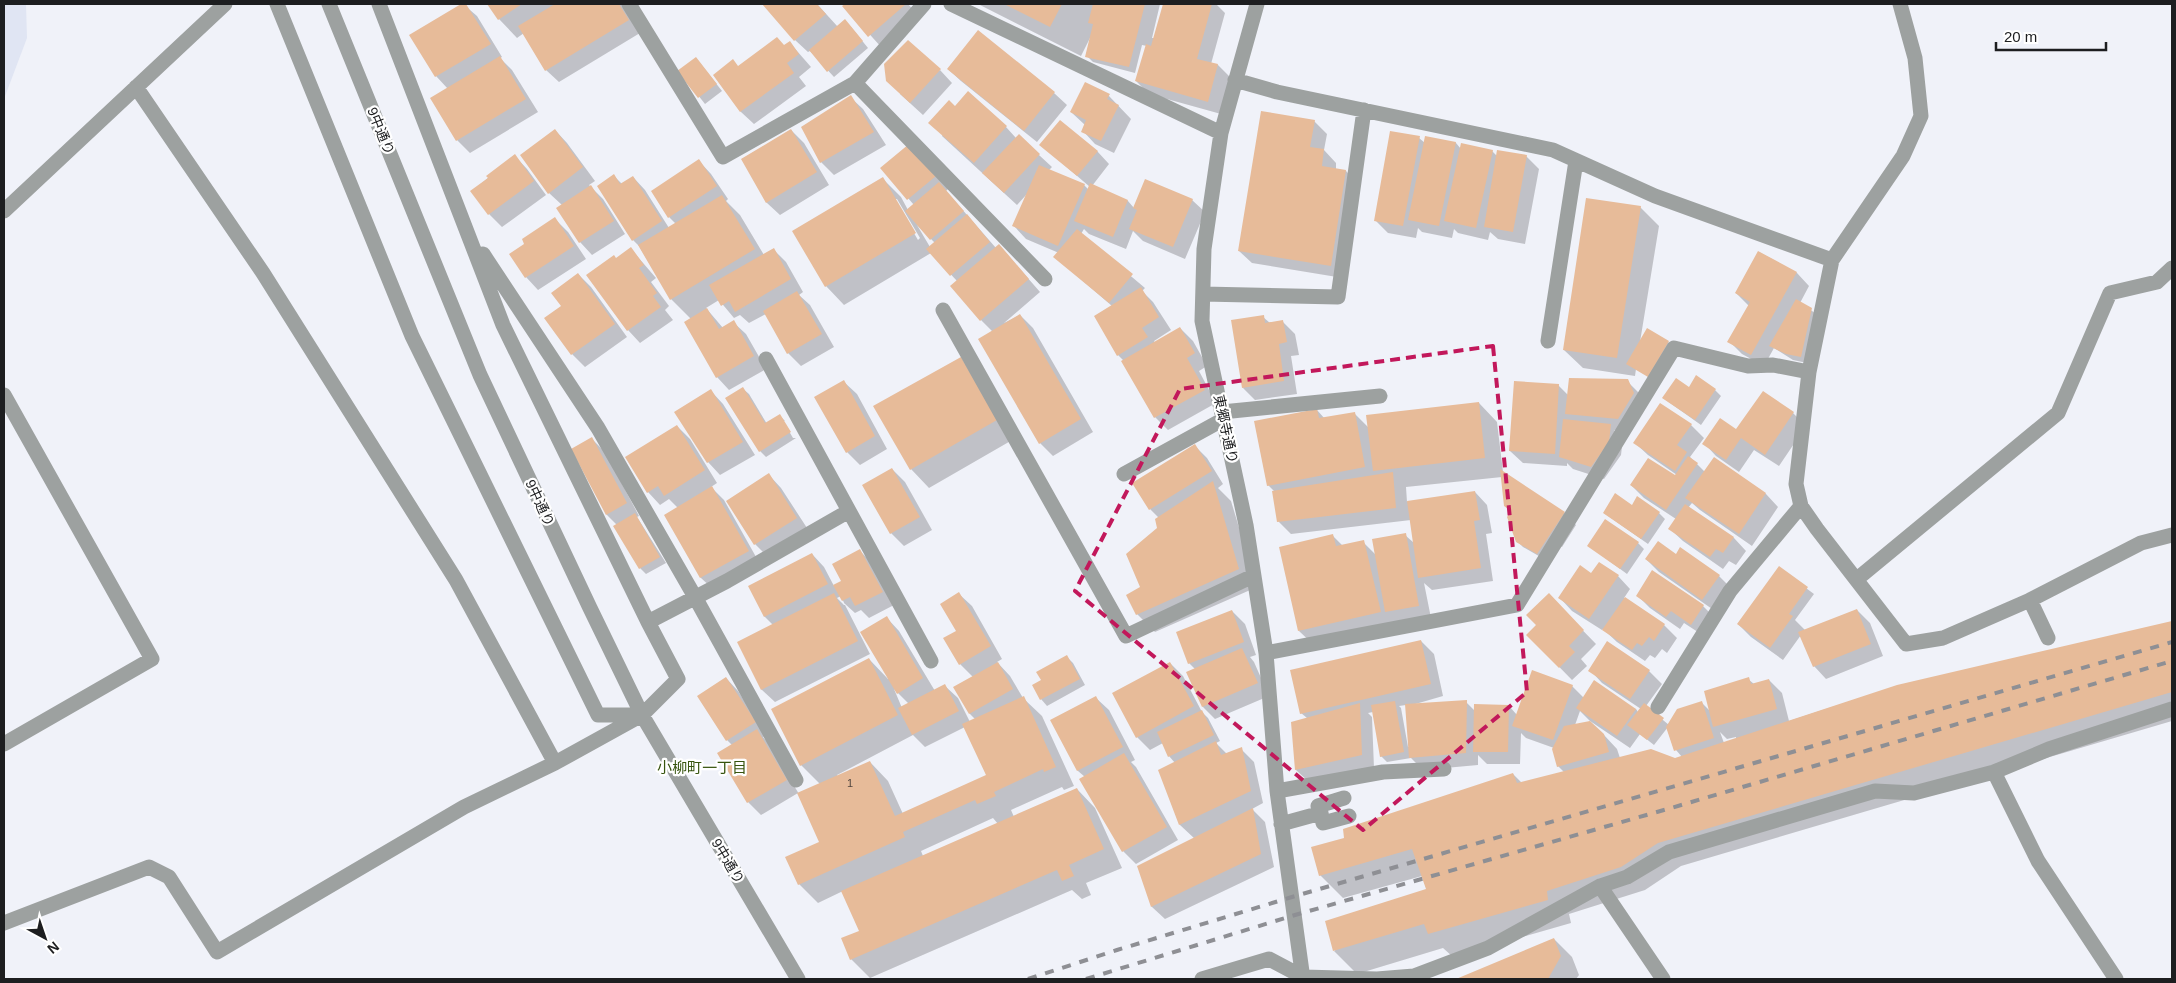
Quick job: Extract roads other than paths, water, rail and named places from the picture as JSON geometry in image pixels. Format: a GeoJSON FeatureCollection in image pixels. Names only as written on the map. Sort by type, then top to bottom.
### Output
{"type":"FeatureCollection","features":[{"type":"Feature","properties":{"kind":"street"},"geometry":{"type":"LineString","coordinates":[[4,211],[225,4]]}},
{"type":"Feature","properties":{"kind":"street"},"geometry":{"type":"LineString","coordinates":[[277,4],[412,336],[598,715],[642,715]]}},
{"type":"Feature","properties":{"kind":"street","name":"9中通り"},"geometry":{"type":"LineString","coordinates":[[330,4],[480,375],[642,715],[798,979]]}},
{"type":"Feature","properties":{"kind":"street"},"geometry":{"type":"LineString","coordinates":[[4,923],[149,867],[169,877],[217,952],[464,807],[555,763],[642,715],[678,679],[648,622],[503,325],[379,4]]}},
{"type":"Feature","properties":{"kind":"street"},"geometry":{"type":"LineString","coordinates":[[629,4],[723,156],[855,83],[924,4]]}},
{"type":"Feature","properties":{"kind":"street"},"geometry":{"type":"LineString","coordinates":[[951,4],[1221,133]]}},
{"type":"Feature","properties":{"kind":"street","name":"東郷寺通り"},"geometry":{"type":"LineString","coordinates":[[1257,4],[1221,133],[1204,249],[1202,321],[1246,525],[1266,653],[1277,791],[1303,978]]}},
{"type":"Feature","properties":{"kind":"street"},"geometry":{"type":"LineString","coordinates":[[1900,4],[1915,58],[1921,116],[1903,156],[1832,260],[1809,372],[1796,484],[1801,506],[1817,530],[1858,579],[1906,644],[1943,638],[2030,600],[2141,543],[2172,535]]}},
{"type":"Feature","properties":{"kind":"street"},"geometry":{"type":"LineString","coordinates":[[1235,80],[1277,92],[1553,150],[1655,196],[1832,260]]}},
{"type":"Feature","properties":{"kind":"street"},"geometry":{"type":"LineString","coordinates":[[855,83],[1045,279]]}},
{"type":"Feature","properties":{"kind":"street"},"geometry":{"type":"LineString","coordinates":[[136,87],[263,273],[456,580],[555,763]]}},
{"type":"Feature","properties":{"kind":"street"},"geometry":{"type":"LineString","coordinates":[[1203,294],[1338,297],[1364,110]]}},
{"type":"Feature","properties":{"kind":"street"},"geometry":{"type":"LineString","coordinates":[[1548,341],[1576,161]]}},
{"type":"Feature","properties":{"kind":"street"},"geometry":{"type":"LineString","coordinates":[[467,230],[598,428],[695,597],[796,780]]}},
{"type":"Feature","properties":{"kind":"street"},"geometry":{"type":"LineString","coordinates":[[1858,579],[2058,413],[2110,293],[2157,282],[2172,268]]}},
{"type":"Feature","properties":{"kind":"street"},"geometry":{"type":"LineString","coordinates":[[943,310],[1126,636],[1253,576]]}},
{"type":"Feature","properties":{"kind":"street"},"geometry":{"type":"LineString","coordinates":[[1266,653],[1517,605],[1674,348],[1748,366],[1773,365],[1809,372]]}},
{"type":"Feature","properties":{"kind":"street"},"geometry":{"type":"LineString","coordinates":[[766,359],[931,662]]}},
{"type":"Feature","properties":{"kind":"street"},"geometry":{"type":"LineString","coordinates":[[4,395],[152,659],[4,744]]}},
{"type":"Feature","properties":{"kind":"street"},"geometry":{"type":"LineString","coordinates":[[1124,474],[1223,416],[1380,396]]}},
{"type":"Feature","properties":{"kind":"street"},"geometry":{"type":"LineString","coordinates":[[1658,707],[1730,591],[1801,506]]}},
{"type":"Feature","properties":{"kind":"street"},"geometry":{"type":"LineString","coordinates":[[648,622],[849,511]]}},
{"type":"Feature","properties":{"kind":"street"},"geometry":{"type":"LineString","coordinates":[[2030,600],[2048,638]]}},
{"type":"Feature","properties":{"kind":"street"},"geometry":{"type":"LineString","coordinates":[[1202,979],[1270,959],[1303,978],[1377,979],[1414,976],[1488,948],[1600,886],[1627,877],[1669,852],[1875,791],[1914,793],[1994,772],[2049,749],[2172,709]]}},
{"type":"Feature","properties":{"kind":"street"},"geometry":{"type":"LineString","coordinates":[[1277,791],[1383,772],[1444,768]]}},
{"type":"Feature","properties":{"kind":"street"},"geometry":{"type":"LineString","coordinates":[[1994,772],[2038,861],[2116,979]]}},
{"type":"Feature","properties":{"kind":"street"},"geometry":{"type":"LineString","coordinates":[[1344,798],[1318,806],[1324,823],[1349,816]]}},
{"type":"Feature","properties":{"kind":"street"},"geometry":{"type":"LineString","coordinates":[[1281,824],[1321,813]]}},
{"type":"Feature","properties":{"kind":"street"},"geometry":{"type":"LineString","coordinates":[[1600,886],[1664,979]]}},
{"type":"Feature","properties":{"kind":"railway"},"geometry":{"type":"LineString","coordinates":[[1028,979],[1292,897],[2172,642]]}},
{"type":"Feature","properties":{"kind":"railway"},"geometry":{"type":"LineString","coordinates":[[1086,979],[1295,915],[1671,808],[2172,661]]}},
{"type":"Feature","properties":{"kind":"district","name":"小柳町一丁目"},"geometry":{"type":"Point","coordinates":[702,767]}}]}
